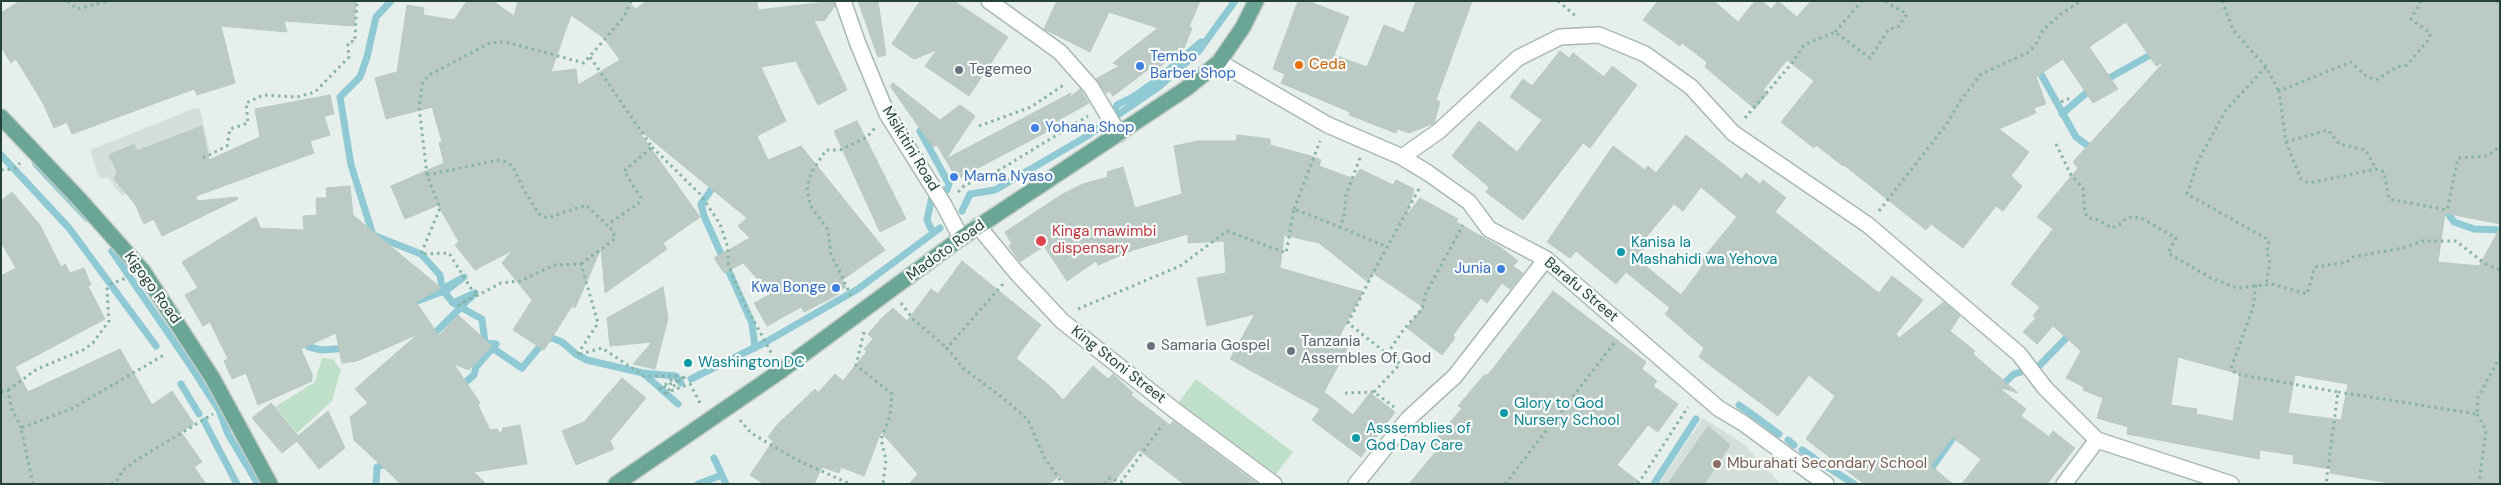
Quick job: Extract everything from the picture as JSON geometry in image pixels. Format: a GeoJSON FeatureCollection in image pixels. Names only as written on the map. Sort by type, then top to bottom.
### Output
{"type":"FeatureCollection","features":[{"type":"Feature","properties":{"kind":"main road","name":"Madoto Road"},"geometry":{"type":"LineString","coordinates":[[616,484],[782,370],[978,226],[1187,88],[1218,62],[1243,27],[1256,1]]}},
{"type":"Feature","properties":{"kind":"main road","name":"Kigogo Road"},"geometry":{"type":"LineString","coordinates":[[1,117],[80,200],[142,271],[184,332],[230,409],[270,484]]}},
{"type":"Feature","properties":{"kind":"street","name":"Msikitini Road"},"geometry":{"type":"LineString","coordinates":[[843,1],[858,44],[887,114],[944,205],[961,238]]}},
{"type":"Feature","properties":{"kind":"street"},"geometry":{"type":"LineString","coordinates":[[989,1],[1060,52],[1080,73],[1119,134]]}},
{"type":"Feature","properties":{"kind":"street"},"geometry":{"type":"LineString","coordinates":[[1402,157],[1439,131],[1518,58],[1560,37],[1599,35],[1645,54],[1691,88],[1733,133],[1868,225],[2019,354],[2045,388],[2097,440],[2231,484]]}},
{"type":"Feature","properties":{"kind":"street","name":"Barafu Street"},"geometry":{"type":"LineString","coordinates":[[1218,62],[1328,124],[1402,157],[1428,173],[1469,202],[1489,229],[1546,259],[1626,327],[1698,392],[1825,484]]}},
{"type":"Feature","properties":{"kind":"street","name":"King Stoni Street"},"geometry":{"type":"LineString","coordinates":[[978,226],[1016,272],[1062,321],[1173,409],[1274,484]]}},
{"type":"Feature","properties":{"kind":"street"},"geometry":{"type":"LineString","coordinates":[[1356,484],[1408,419],[1455,376],[1546,259]]}},
{"type":"Feature","properties":{"kind":"street"},"geometry":{"type":"LineString","coordinates":[[2064,484],[2097,440]]}},
{"type":"Feature","properties":{"kind":"path"},"geometry":{"type":"LineString","coordinates":[[68,1],[77,9],[106,1]]}},
{"type":"Feature","properties":{"kind":"path"},"geometry":{"type":"LineString","coordinates":[[203,158],[227,146],[230,129],[248,124],[246,103],[263,95],[297,97],[315,92],[350,57],[348,45],[350,41],[354,42],[357,1]]}},
{"type":"Feature","properties":{"kind":"path"},"geometry":{"type":"LineString","coordinates":[[427,175],[499,160],[507,162],[513,167],[524,190],[539,214],[547,218],[586,205],[607,224],[613,232],[615,239],[582,264],[554,266],[520,281],[501,283],[459,305],[478,293],[472,290],[449,253],[421,254],[440,208],[427,175],[419,106],[423,82],[429,75],[490,44],[506,42],[584,63],[624,17],[631,1]]}},
{"type":"Feature","properties":{"kind":"path"},"geometry":{"type":"LineString","coordinates":[[1733,133],[1792,64],[1804,45],[1835,32],[1862,1]]}},
{"type":"Feature","properties":{"kind":"path"},"geometry":{"type":"LineString","coordinates":[[1835,32],[1870,58],[1889,30],[1898,27],[1907,14],[1884,1]]}},
{"type":"Feature","properties":{"kind":"path"},"geometry":{"type":"LineString","coordinates":[[1868,225],[1946,125],[1961,100],[1981,74],[2029,52],[2036,44],[2043,30],[2062,13],[2082,1]]}},
{"type":"Feature","properties":{"kind":"path"},"geometry":{"type":"LineString","coordinates":[[2222,1],[2233,30],[2266,67],[2278,91],[2286,142],[2301,178],[2309,183],[2376,169],[2384,172],[2389,199],[2447,210],[2458,158],[2488,156],[2500,146]]}},
{"type":"Feature","properties":{"kind":"path"},"geometry":{"type":"LineString","coordinates":[[2278,91],[2350,62],[2366,76],[2376,80],[2397,67],[2407,66],[2430,38],[2430,34],[2411,19],[2421,1]]}},
{"type":"Feature","properties":{"kind":"path"},"geometry":{"type":"LineString","coordinates":[[590,57],[652,147],[700,194],[720,224],[728,248],[728,263],[742,299],[759,334],[782,370]]}},
{"type":"Feature","properties":{"kind":"path"},"geometry":{"type":"LineString","coordinates":[[2266,67],[2226,110],[2198,161],[2187,194],[2269,240],[2267,252],[2270,263],[2266,284]]}},
{"type":"Feature","properties":{"kind":"path"},"geometry":{"type":"LineString","coordinates":[[979,126],[1031,107],[1080,73]]}},
{"type":"Feature","properties":{"kind":"path"},"geometry":{"type":"LineString","coordinates":[[2061,102],[2069,99]]}},
{"type":"Feature","properties":{"kind":"path"},"geometry":{"type":"LineString","coordinates":[[944,205],[965,185],[996,172],[1103,107]]}},
{"type":"Feature","properties":{"kind":"path"},"geometry":{"type":"LineString","coordinates":[[883,484],[886,460],[881,439],[890,416],[892,394],[856,365],[865,308],[835,265],[831,254],[828,230],[810,204],[808,187],[811,173],[826,150],[840,150],[867,137],[887,114]]}},
{"type":"Feature","properties":{"kind":"path"},"geometry":{"type":"LineString","coordinates":[[1062,321],[1070,313],[1081,307],[1180,266],[1227,231],[1286,253],[1294,209],[1313,154],[1328,124]]}},
{"type":"Feature","properties":{"kind":"path"},"geometry":{"type":"LineString","coordinates":[[2286,142],[2328,130],[2339,144],[2366,150],[2376,169]]}},
{"type":"Feature","properties":{"kind":"path"},"geometry":{"type":"LineString","coordinates":[[1340,227],[1344,217],[1346,195],[1366,140]]}},
{"type":"Feature","properties":{"kind":"path"},"geometry":{"type":"LineString","coordinates":[[2056,144],[2071,175],[2083,188],[2085,213],[2088,218],[2096,219],[2112,228],[2120,225],[2128,217],[2141,218],[2176,238],[2168,253],[2212,278],[2238,288],[2266,284],[2307,294],[2315,267],[2347,262],[2353,257],[2403,248],[2422,240],[2456,241],[2484,263],[2500,270]]}},
{"type":"Feature","properties":{"kind":"path"},"geometry":{"type":"LineString","coordinates":[[607,224],[639,203],[641,198],[624,171],[652,147]]}},
{"type":"Feature","properties":{"kind":"path"},"geometry":{"type":"LineString","coordinates":[[1374,392],[1400,364],[1348,323],[1428,173]]}},
{"type":"Feature","properties":{"kind":"path"},"geometry":{"type":"LineString","coordinates":[[1387,354],[1404,329],[1422,309],[1426,293],[1463,227],[1461,219],[1469,202]]}},
{"type":"Feature","properties":{"kind":"path"},"geometry":{"type":"LineString","coordinates":[[1294,209],[1387,247]]}},
{"type":"Feature","properties":{"kind":"path"},"geometry":{"type":"LineString","coordinates":[[582,264],[598,323],[577,355],[602,348],[644,376],[676,376],[660,389],[686,376],[665,393],[690,384],[709,419]]}},
{"type":"Feature","properties":{"kind":"path"},"geometry":{"type":"LineString","coordinates":[[1,392],[8,390],[37,369],[82,350],[93,343],[109,321],[107,289],[111,284],[142,271]]}},
{"type":"Feature","properties":{"kind":"path"},"geometry":{"type":"LineString","coordinates":[[947,348],[1016,272]]}},
{"type":"Feature","properties":{"kind":"path"},"geometry":{"type":"LineString","coordinates":[[2256,285],[2253,308],[2232,368],[2233,371],[2338,392],[2477,414]]}},
{"type":"Feature","properties":{"kind":"path"},"geometry":{"type":"LineString","coordinates":[[893,290],[913,319],[947,348],[963,368],[1007,400],[1028,420],[1044,457],[1063,484]]}},
{"type":"Feature","properties":{"kind":"path"},"geometry":{"type":"LineString","coordinates":[[1505,484],[1626,327]]}},
{"type":"Feature","properties":{"kind":"path"},"geometry":{"type":"LineString","coordinates":[[21,428],[73,408],[164,355]]}},
{"type":"Feature","properties":{"kind":"path"},"geometry":{"type":"LineString","coordinates":[[2479,484],[2486,430],[2477,414],[2478,397],[2500,357]]}},
{"type":"Feature","properties":{"kind":"path"},"geometry":{"type":"LineString","coordinates":[[8,390],[11,407],[21,428],[33,484]]}},
{"type":"Feature","properties":{"kind":"path"},"geometry":{"type":"LineString","coordinates":[[1345,393],[1374,392],[1408,419]]}},
{"type":"Feature","properties":{"kind":"path"},"geometry":{"type":"LineString","coordinates":[[1638,484],[1698,392]]}},
{"type":"Feature","properties":{"kind":"path"},"geometry":{"type":"LineString","coordinates":[[2326,484],[2338,392]]}},
{"type":"Feature","properties":{"kind":"path"},"geometry":{"type":"LineString","coordinates":[[729,406],[751,433],[804,464],[850,484]]}},
{"type":"Feature","properties":{"kind":"path"},"geometry":{"type":"LineString","coordinates":[[111,484],[118,479],[123,470],[135,461],[219,410],[230,409]]}},
{"type":"Feature","properties":{"kind":"path"},"geometry":{"type":"LineString","coordinates":[[1104,484],[1110,478],[1121,482],[1173,409]]}},
{"type":"Feature","properties":{"kind":"shaded area"},"geometry":{"type":"Polygon","coordinates":[[[195,108],[200,109],[210,153],[122,196],[108,178],[101,178],[98,175],[90,150],[195,108]]]}},
{"type":"Feature","properties":{"kind":"shaded area","name":"Mburahati Secondary School"},"geometry":{"type":"Polygon","coordinates":[[[1703,418],[1744,444],[1781,484],[1659,484],[1703,418]]]}},
{"type":"Feature","properties":{"kind":"green space"},"geometry":{"type":"Polygon","coordinates":[[[322,358],[333,359],[341,370],[332,401],[297,433],[275,407],[315,382],[322,358]]]}},
{"type":"Feature","properties":{"kind":"green space"},"geometry":{"type":"Polygon","coordinates":[[[1196,379],[1293,452],[1276,474],[1179,402],[1196,379]]]}},
{"type":"Feature","properties":{"kind":"building"},"geometry":{"type":"Polygon","coordinates":[[[20,1],[356,1],[354,26],[284,21],[287,32],[221,26],[235,83],[197,95],[194,89],[72,134],[67,122],[54,128],[43,103],[16,59],[11,63],[1,47],[1,13],[20,1]]]}},
{"type":"Feature","properties":{"kind":"building"},"geometry":{"type":"Polygon","coordinates":[[[467,1],[493,1],[514,16],[518,1],[626,1],[636,9],[646,1],[757,1],[758,10],[834,1],[835,6],[824,21],[814,20],[847,90],[818,105],[796,61],[761,67],[786,121],[757,136],[768,160],[801,146],[885,250],[842,280],[846,287],[837,291],[839,294],[804,312],[801,307],[767,326],[754,303],[771,294],[743,263],[724,273],[714,258],[750,238],[738,226],[747,218],[642,132],[640,133],[700,217],[663,243],[667,249],[605,293],[601,249],[575,308],[572,306],[544,350],[513,330],[532,300],[502,263],[513,250],[475,270],[455,245],[459,242],[438,205],[405,219],[391,186],[444,163],[439,143],[442,142],[432,107],[386,119],[375,78],[397,72],[407,5],[424,8],[423,15],[454,20],[467,1]],[[571,15],[551,72],[576,69],[578,85],[620,60],[604,38],[571,15]]]}},
{"type":"Feature","properties":{"kind":"building"},"geometry":{"type":"Polygon","coordinates":[[[858,1],[878,1],[886,55],[878,57],[858,1]]]}},
{"type":"Feature","properties":{"kind":"building","name":"Tegemeo"},"geometry":{"type":"Polygon","coordinates":[[[920,1],[954,1],[1008,37],[969,96],[925,66],[937,50],[914,59],[892,44],[920,1]]]}},
{"type":"Feature","properties":{"kind":"building"},"geometry":{"type":"Polygon","coordinates":[[[1057,1],[1200,1],[1189,27],[1192,28],[1184,48],[1153,72],[1150,68],[1113,96],[1109,91],[1106,93],[1096,79],[1119,66],[1113,63],[1158,28],[1109,12],[1090,52],[1044,29],[1057,1]]]}},
{"type":"Feature","properties":{"kind":"building"},"geometry":{"type":"Polygon","coordinates":[[[1298,1],[1308,1],[1349,17],[1334,55],[1367,67],[1384,25],[1404,33],[1416,1],[1472,1],[1436,100],[1440,102],[1434,123],[1409,133],[1398,129],[1396,133],[1349,115],[1350,112],[1281,83],[1285,74],[1273,69],[1298,1]]]}},
{"type":"Feature","properties":{"kind":"building"},"geometry":{"type":"Polygon","coordinates":[[[1658,1],[1714,1],[1738,22],[1755,1],[1762,1],[1771,9],[1778,1],[1797,17],[1811,1],[2500,1],[2500,224],[2445,213],[2438,262],[2479,266],[2500,228],[2500,484],[2396,484],[2330,473],[2331,469],[2293,463],[2294,455],[2260,450],[2259,459],[2127,434],[2128,427],[2097,418],[2103,398],[2083,390],[2084,387],[2066,378],[2081,351],[2053,326],[2037,344],[2023,332],[2036,318],[2033,316],[2040,307],[2011,284],[2053,229],[2037,217],[2078,168],[2073,162],[2165,61],[2156,66],[2126,22],[2089,47],[2118,89],[2093,103],[2063,59],[2036,77],[2046,104],[2034,108],[2036,113],[1999,129],[2029,152],[2011,176],[2022,186],[2003,211],[1996,206],[1963,248],[1931,224],[1926,230],[1844,165],[1816,145],[1814,148],[1781,122],[1814,81],[1787,60],[1763,90],[1768,93],[1755,109],[1705,67],[1707,62],[1682,43],[1680,46],[1643,20],[1658,1]],[[2178,357],[2171,405],[2197,409],[2196,414],[2233,421],[2240,374],[2178,357]],[[2295,375],[2288,413],[2341,420],[2348,384],[2295,375]]]}},
{"type":"Feature","properties":{"kind":"building"},"geometry":{"type":"Polygon","coordinates":[[[1560,51],[1569,58],[1573,53],[1604,77],[1612,66],[1637,85],[1590,148],[1583,143],[1523,220],[1486,192],[1489,187],[1452,156],[1479,121],[1517,152],[1542,120],[1510,97],[1523,79],[1532,86],[1560,51]]]}},
{"type":"Feature","properties":{"kind":"building"},"geometry":{"type":"Polygon","coordinates":[[[893,83],[940,120],[960,105],[975,116],[946,159],[1071,93],[1069,98],[1080,89],[1089,103],[1059,120],[1056,127],[957,179],[937,145],[933,147],[890,86],[893,83]]]}},
{"type":"Feature","properties":{"kind":"building"},"geometry":{"type":"Polygon","coordinates":[[[330,95],[334,114],[324,116],[330,135],[310,141],[314,153],[196,196],[197,201],[237,197],[238,199],[162,236],[154,219],[144,224],[135,204],[114,179],[117,171],[109,155],[134,144],[137,151],[202,126],[209,160],[260,137],[255,109],[330,95]]]}},
{"type":"Feature","properties":{"kind":"building"},"geometry":{"type":"Polygon","coordinates":[[[857,121],[906,219],[880,232],[834,131],[857,121]]]}},
{"type":"Feature","properties":{"kind":"building"},"geometry":{"type":"Polygon","coordinates":[[[1237,135],[1270,139],[1270,145],[1321,160],[1319,166],[1354,179],[1360,169],[1393,185],[1396,180],[1414,189],[1407,215],[1420,198],[1458,219],[1456,222],[1500,247],[1518,261],[1513,266],[1523,273],[1510,289],[1502,283],[1487,303],[1481,298],[1453,335],[1455,338],[1442,355],[1407,328],[1423,307],[1373,273],[1368,282],[1319,243],[1284,235],[1280,268],[1363,292],[1340,335],[1351,342],[1324,392],[1353,415],[1370,393],[1395,412],[1361,457],[1312,420],[1320,409],[1230,359],[1255,314],[1207,326],[1197,278],[1226,273],[1224,241],[1188,243],[1188,234],[1133,250],[1098,265],[1096,261],[1067,281],[1044,246],[1020,262],[1009,246],[1012,244],[1005,232],[1061,195],[1083,184],[1108,177],[1107,172],[1123,167],[1135,208],[1182,194],[1174,146],[1198,141],[1236,141],[1237,135]]]}},
{"type":"Feature","properties":{"kind":"building"},"geometry":{"type":"Polygon","coordinates":[[[1686,135],[1742,179],[1746,173],[1760,184],[1763,180],[1786,198],[1775,212],[1879,293],[1892,276],[1923,300],[1896,334],[1899,338],[1944,302],[1960,316],[1950,331],[1975,351],[1973,354],[2018,393],[1998,387],[2026,409],[2021,416],[2049,437],[2053,431],[2075,448],[2047,484],[1962,484],[1981,459],[1952,437],[1931,466],[1953,484],[1864,484],[1806,439],[1835,396],[1809,375],[1778,416],[1699,357],[1704,348],[1665,314],[1670,308],[1626,272],[1616,284],[1576,251],[1570,258],[1547,242],[1613,146],[1645,170],[1648,166],[1656,173],[1686,135]],[[1701,187],[1683,211],[1674,204],[1646,237],[1651,241],[1636,258],[1681,295],[1702,267],[1698,264],[1737,217],[1701,187]]]}},
{"type":"Feature","properties":{"kind":"building"},"geometry":{"type":"Polygon","coordinates":[[[350,186],[353,215],[441,288],[416,302],[439,336],[458,315],[492,346],[469,370],[454,364],[480,403],[478,405],[490,430],[497,429],[501,434],[503,428],[520,425],[527,464],[474,472],[486,484],[401,484],[354,440],[350,417],[368,403],[355,389],[418,334],[357,361],[342,363],[336,333],[301,349],[312,374],[312,381],[258,405],[246,373],[232,379],[224,361],[228,359],[210,322],[203,326],[185,295],[198,288],[182,262],[256,217],[260,228],[304,230],[303,216],[317,215],[316,198],[327,198],[326,188],[350,186]]]}},
{"type":"Feature","properties":{"kind":"building"},"geometry":{"type":"Polygon","coordinates":[[[12,192],[40,225],[61,267],[65,264],[70,273],[84,268],[91,285],[88,286],[105,319],[15,367],[28,392],[120,349],[152,405],[172,391],[194,424],[181,432],[202,462],[194,467],[206,484],[1,484],[1,276],[16,268],[1,242],[1,201],[12,192]]]}},
{"type":"Feature","properties":{"kind":"building"},"geometry":{"type":"Polygon","coordinates":[[[962,261],[1041,325],[1016,358],[1052,388],[1063,400],[1093,366],[1108,379],[1113,374],[1133,393],[1131,395],[1170,425],[1173,421],[1257,484],[1184,484],[1139,450],[1112,484],[1067,484],[1059,476],[1049,484],[909,484],[918,474],[881,432],[864,476],[841,467],[839,473],[822,467],[814,484],[764,484],[750,475],[773,441],[768,437],[777,425],[815,389],[818,393],[835,374],[843,381],[867,351],[864,349],[873,339],[868,334],[883,317],[893,308],[907,321],[931,289],[938,294],[962,261]]]}},
{"type":"Feature","properties":{"kind":"building"},"geometry":{"type":"Polygon","coordinates":[[[663,287],[668,318],[655,369],[633,364],[652,342],[610,346],[607,318],[663,287]]]}},
{"type":"Feature","properties":{"kind":"building"},"geometry":{"type":"Polygon","coordinates":[[[1553,291],[1646,362],[1642,369],[1657,381],[1653,386],[1678,404],[1658,432],[1648,425],[1617,465],[1642,484],[1409,484],[1438,449],[1432,444],[1462,408],[1458,406],[1485,374],[1486,376],[1491,371],[1553,291]]]}},
{"type":"Feature","properties":{"kind":"building"},"geometry":{"type":"Polygon","coordinates":[[[622,378],[646,398],[610,441],[614,449],[576,465],[562,431],[584,422],[622,378]]]}},
{"type":"Feature","properties":{"kind":"building"},"geometry":{"type":"Polygon","coordinates":[[[271,403],[298,436],[328,411],[345,448],[319,469],[297,441],[282,453],[252,418],[271,403]]]}},
{"type":"Feature","properties":{"kind":"building"},"geometry":{"type":"Polygon","coordinates":[[[1708,426],[1730,445],[1704,484],[1668,484],[1708,426]]]}},
{"type":"Feature","properties":{"kind":"waterway"},"geometry":{"type":"LineString","coordinates":[[391,1],[376,17],[367,57],[360,77],[340,97],[351,165],[373,235],[421,254],[440,275],[442,289],[453,303],[482,319],[485,343],[522,368],[546,339],[552,338],[562,342],[577,355],[587,360],[643,373],[678,404]]}},
{"type":"Feature","properties":{"kind":"waterway"},"geometry":{"type":"LineString","coordinates":[[962,211],[970,194],[995,190],[1084,138],[1160,86],[1198,52],[1235,1]]}},
{"type":"Feature","properties":{"kind":"waterway"},"geometry":{"type":"LineString","coordinates":[[1111,117],[1117,105],[1133,97],[1157,80],[1201,42]]}},
{"type":"Feature","properties":{"kind":"waterway"},"geometry":{"type":"LineString","coordinates":[[2102,82],[2152,54],[2153,50]]}},
{"type":"Feature","properties":{"kind":"waterway"},"geometry":{"type":"LineString","coordinates":[[2037,67],[2076,137],[2095,151]]}},
{"type":"Feature","properties":{"kind":"waterway"},"geometry":{"type":"LineString","coordinates":[[2062,114],[2093,87]]}},
{"type":"Feature","properties":{"kind":"waterway"},"geometry":{"type":"LineString","coordinates":[[925,128],[920,131],[949,184],[947,190]]}},
{"type":"Feature","properties":{"kind":"waterway"},"geometry":{"type":"LineString","coordinates":[[1,155],[69,228],[156,346]]}},
{"type":"Feature","properties":{"kind":"waterway"},"geometry":{"type":"LineString","coordinates":[[36,164],[87,218]]}},
{"type":"Feature","properties":{"kind":"waterway"},"geometry":{"type":"LineString","coordinates":[[716,183],[701,204],[704,216],[752,323],[755,348]]}},
{"type":"Feature","properties":{"kind":"waterway"},"geometry":{"type":"LineString","coordinates":[[932,197],[927,220],[933,233]]}},
{"type":"Feature","properties":{"kind":"waterway"},"geometry":{"type":"LineString","coordinates":[[2439,211],[2447,212],[2454,222],[2474,229],[2500,230]]}},
{"type":"Feature","properties":{"kind":"waterway"},"geometry":{"type":"LineString","coordinates":[[691,379],[764,343],[858,289],[940,228]]}},
{"type":"Feature","properties":{"kind":"waterway"},"geometry":{"type":"LineString","coordinates":[[112,251],[219,410],[228,434],[258,484]]}},
{"type":"Feature","properties":{"kind":"waterway"},"geometry":{"type":"LineString","coordinates":[[412,303],[447,290],[464,277],[442,289]]}},
{"type":"Feature","properties":{"kind":"waterway"},"geometry":{"type":"LineString","coordinates":[[430,338],[475,293],[453,303]]}},
{"type":"Feature","properties":{"kind":"waterway"},"geometry":{"type":"LineString","coordinates":[[2000,387],[2014,374],[2038,367],[2073,331]]}},
{"type":"Feature","properties":{"kind":"waterway"},"geometry":{"type":"LineString","coordinates":[[460,387],[474,375],[476,367],[496,344],[485,343]]}},
{"type":"Feature","properties":{"kind":"waterway"},"geometry":{"type":"LineString","coordinates":[[309,347],[322,350],[349,348]]}},
{"type":"Feature","properties":{"kind":"waterway"},"geometry":{"type":"LineString","coordinates":[[643,373],[676,376],[681,383]]}},
{"type":"Feature","properties":{"kind":"waterway"},"geometry":{"type":"LineString","coordinates":[[181,384],[199,414]]}},
{"type":"Feature","properties":{"kind":"waterway"},"geometry":{"type":"LineString","coordinates":[[1739,405],[1763,422]]}},
{"type":"Feature","properties":{"kind":"waterway"},"geometry":{"type":"LineString","coordinates":[[1654,484],[1696,419]]}},
{"type":"Feature","properties":{"kind":"waterway"},"geometry":{"type":"LineString","coordinates":[[204,421],[237,484]]}},
{"type":"Feature","properties":{"kind":"waterway"},"geometry":{"type":"LineString","coordinates":[[1767,425],[1779,434]]}},
{"type":"Feature","properties":{"kind":"waterway"},"geometry":{"type":"LineString","coordinates":[[1928,473],[1958,431]]}},
{"type":"Feature","properties":{"kind":"waterway"},"geometry":{"type":"LineString","coordinates":[[1788,440],[1794,445]]}},
{"type":"Feature","properties":{"kind":"waterway"},"geometry":{"type":"LineString","coordinates":[[1802,450],[1814,458]]}},
{"type":"Feature","properties":{"kind":"waterway"},"geometry":{"type":"LineString","coordinates":[[714,458],[726,484]]}},
{"type":"Feature","properties":{"kind":"waterway"},"geometry":{"type":"LineString","coordinates":[[1818,461],[1854,484]]}},
{"type":"Feature","properties":{"kind":"waterway"},"geometry":{"type":"LineString","coordinates":[[376,484],[377,467],[388,463]]}},
{"type":"Feature","properties":{"kind":"waterway"},"geometry":{"type":"LineString","coordinates":[[698,484],[722,475]]}},
{"type":"Feature","properties":{"kind":"place","name":"Ceda"},"geometry":{"type":"Point","coordinates":[1299,65]}},
{"type":"Feature","properties":{"kind":"place","name":"Tembo Barber Shop"},"geometry":{"type":"Point","coordinates":[1140,66]}},
{"type":"Feature","properties":{"kind":"place","name":"Tegemeo"},"geometry":{"type":"Point","coordinates":[959,70]}},
{"type":"Feature","properties":{"kind":"place","name":"Yohana Shop"},"geometry":{"type":"Point","coordinates":[1035,128]}},
{"type":"Feature","properties":{"kind":"place","name":"Mama Nyaso"},"geometry":{"type":"Point","coordinates":[954,177]}},
{"type":"Feature","properties":{"kind":"place","name":"Kinga mawimbi dispensary"},"geometry":{"type":"Point","coordinates":[1041,241]}},
{"type":"Feature","properties":{"kind":"place","name":"Kanisa la Mashahidi wa Yehova"},"geometry":{"type":"Point","coordinates":[1621,252]}},
{"type":"Feature","properties":{"kind":"place","name":"Junia"},"geometry":{"type":"Point","coordinates":[1501,269]}},
{"type":"Feature","properties":{"kind":"place","name":"Kwa Bonge"},"geometry":{"type":"Point","coordinates":[836,288]}},
{"type":"Feature","properties":{"kind":"place","name":"Samaria Gospel"},"geometry":{"type":"Point","coordinates":[1151,346]}},
{"type":"Feature","properties":{"kind":"place","name":"Tanzania Assembles Of God"},"geometry":{"type":"Point","coordinates":[1291,351]}},
{"type":"Feature","properties":{"kind":"place","name":"Washington DC"},"geometry":{"type":"Point","coordinates":[688,363]}},
{"type":"Feature","properties":{"kind":"place","name":"Glory to God Nursery School"},"geometry":{"type":"Point","coordinates":[1504,413]}},
{"type":"Feature","properties":{"kind":"place","name":"Asssemblies of God Day Care"},"geometry":{"type":"Point","coordinates":[1356,438]}},
{"type":"Feature","properties":{"kind":"place","name":"Mburahati Secondary School"},"geometry":{"type":"Point","coordinates":[1717,464]}}]}
